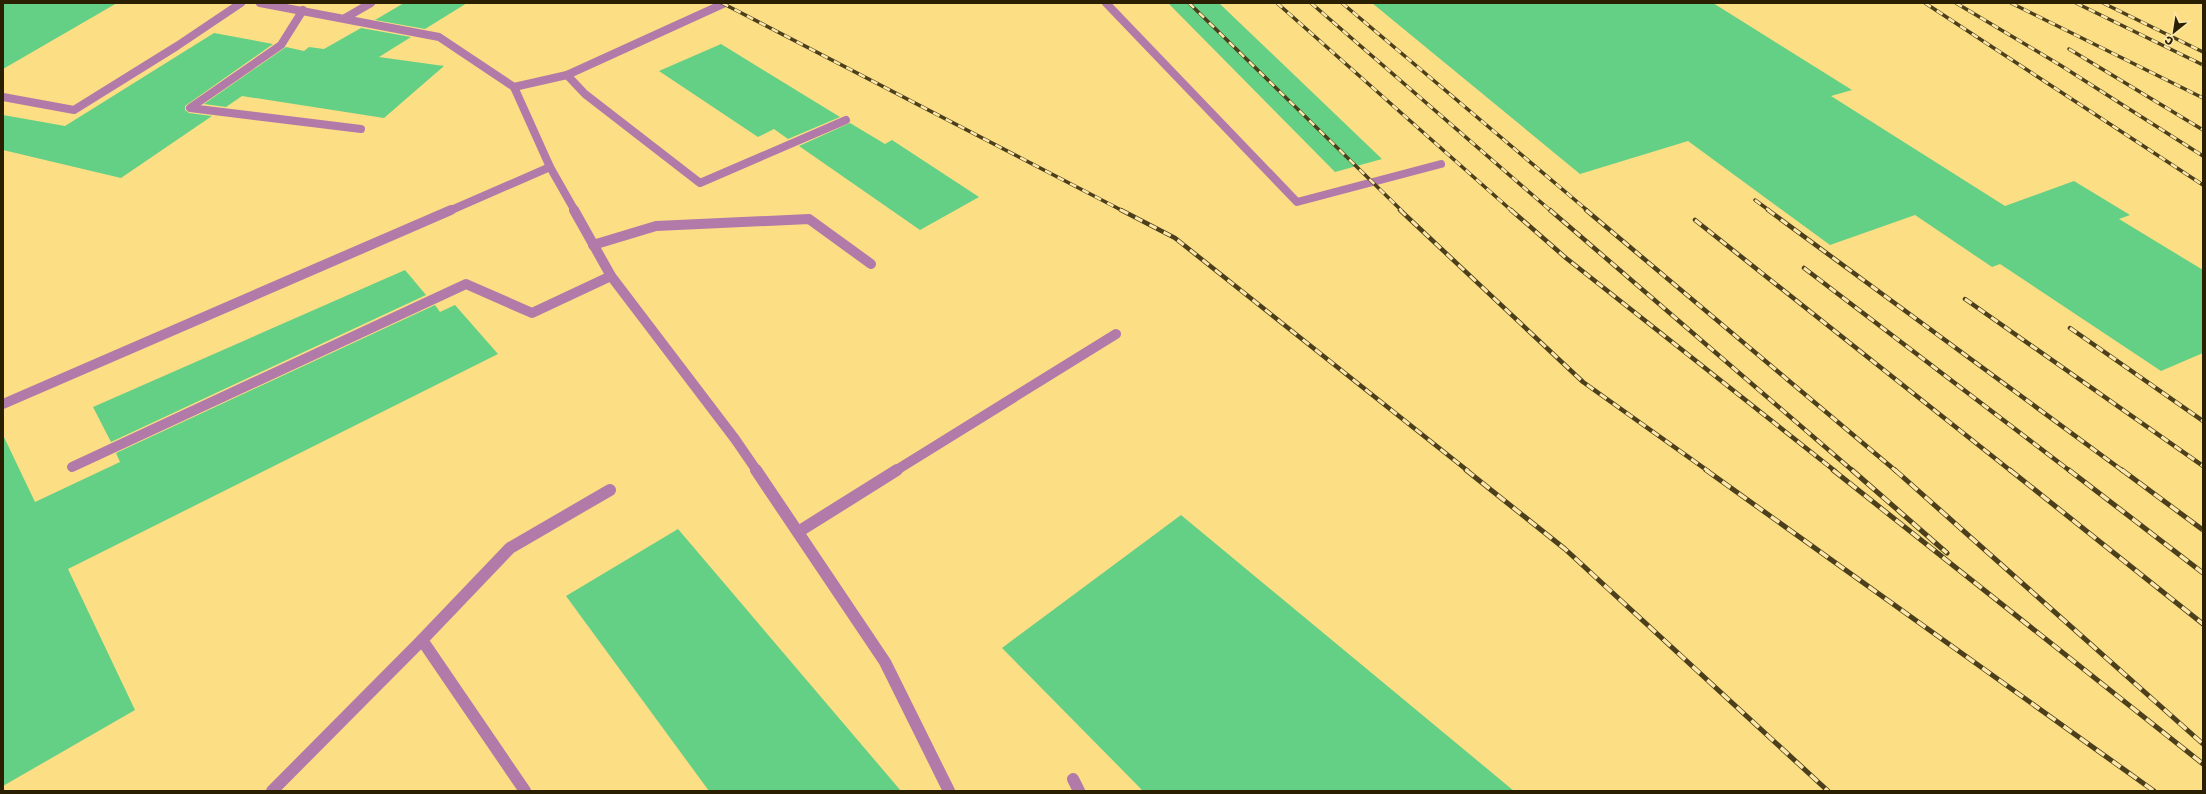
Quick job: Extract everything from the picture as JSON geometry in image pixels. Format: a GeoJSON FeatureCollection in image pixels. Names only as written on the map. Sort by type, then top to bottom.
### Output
{"type":"FeatureCollection","features":[{"type":"Feature","properties":{"kind":"lane"},"geometry":{"type":"LineString","coordinates":[[3,97],[74,110],[177,46],[241,3]]}},
{"type":"Feature","properties":{"kind":"lane"},"geometry":{"type":"LineString","coordinates":[[260,3],[439,37],[514,87],[550,167],[611,276],[735,439],[885,662],[949,791]]}},
{"type":"Feature","properties":{"kind":"lane"},"geometry":{"type":"LineString","coordinates":[[345,18],[371,3]]}},
{"type":"Feature","properties":{"kind":"lane"},"geometry":{"type":"LineString","coordinates":[[514,87],[567,75],[725,3]]}},
{"type":"Feature","properties":{"kind":"lane"},"geometry":{"type":"LineString","coordinates":[[1106,3],[1297,202],[1441,164]]}},
{"type":"Feature","properties":{"kind":"lane"},"geometry":{"type":"LineString","coordinates":[[303,10],[281,45],[190,108],[361,129]]}},
{"type":"Feature","properties":{"kind":"lane"},"geometry":{"type":"LineString","coordinates":[[567,75],[585,94],[700,183],[846,120]]}},
{"type":"Feature","properties":{"kind":"lane"},"geometry":{"type":"LineString","coordinates":[[3,404],[550,167]]}},
{"type":"Feature","properties":{"kind":"lane"},"geometry":{"type":"LineString","coordinates":[[593,244],[656,226],[809,219],[871,264]]}},
{"type":"Feature","properties":{"kind":"lane"},"geometry":{"type":"LineString","coordinates":[[72,467],[466,284],[532,313],[611,276]]}},
{"type":"Feature","properties":{"kind":"lane"},"geometry":{"type":"LineString","coordinates":[[798,532],[1116,334]]}},
{"type":"Feature","properties":{"kind":"lane"},"geometry":{"type":"LineString","coordinates":[[272,791],[422,640],[510,548],[610,490]]}},
{"type":"Feature","properties":{"kind":"lane"},"geometry":{"type":"LineString","coordinates":[[422,640],[525,791]]}},
{"type":"Feature","properties":{"kind":"lane"},"geometry":{"type":"LineString","coordinates":[[1073,779],[1079,791]]}},
{"type":"Feature","properties":{"kind":"shaded area"},"geometry":{"type":"Polygon","coordinates":[[[3,3],[2203,3],[2203,791],[3,791],[3,3]]]}},
{"type":"Feature","properties":{"kind":"building"},"geometry":{"type":"Polygon","coordinates":[[[3,3],[117,3],[3,69],[3,3]]]}},
{"type":"Feature","properties":{"kind":"building"},"geometry":{"type":"Polygon","coordinates":[[[404,3],[467,3],[425,29],[375,20],[404,3]]]}},
{"type":"Feature","properties":{"kind":"building"},"geometry":{"type":"Polygon","coordinates":[[[1168,3],[1219,3],[1382,159],[1335,172],[1168,3]]]}},
{"type":"Feature","properties":{"kind":"building"},"geometry":{"type":"Polygon","coordinates":[[[1372,3],[1713,3],[1852,90],[1831,96],[2005,206],[2074,181],[2130,215],[2119,219],[2203,270],[2203,353],[2161,371],[2000,264],[1992,267],[1915,215],[1830,245],[1688,141],[1580,174],[1372,3]]]}},
{"type":"Feature","properties":{"kind":"building"},"geometry":{"type":"Polygon","coordinates":[[[361,28],[411,37],[379,57],[444,66],[384,118],[242,96],[226,107],[204,104],[286,47],[304,51],[309,47],[324,49],[361,28]]]}},
{"type":"Feature","properties":{"kind":"building"},"geometry":{"type":"Polygon","coordinates":[[[214,33],[273,44],[185,106],[185,110],[189,113],[212,116],[121,178],[3,150],[3,115],[65,126],[214,33]]]}},
{"type":"Feature","properties":{"kind":"building"},"geometry":{"type":"Polygon","coordinates":[[[721,44],[840,117],[788,139],[774,129],[758,137],[659,71],[721,44]]]}},
{"type":"Feature","properties":{"kind":"building"},"geometry":{"type":"Polygon","coordinates":[[[850,123],[885,144],[892,140],[979,197],[920,230],[799,146],[850,123]]]}},
{"type":"Feature","properties":{"kind":"building"},"geometry":{"type":"Polygon","coordinates":[[[405,270],[426,295],[111,442],[93,407],[405,270]]]}},
{"type":"Feature","properties":{"kind":"building"},"geometry":{"type":"Polygon","coordinates":[[[435,305],[440,312],[455,305],[498,354],[68,569],[135,710],[3,786],[3,435],[35,502],[120,462],[116,453],[435,305]]]}},
{"type":"Feature","properties":{"kind":"building"},"geometry":{"type":"Polygon","coordinates":[[[1181,515],[1514,791],[1143,791],[1002,648],[1181,515]]]}},
{"type":"Feature","properties":{"kind":"building"},"geometry":{"type":"Polygon","coordinates":[[[678,529],[901,791],[709,791],[566,596],[678,529]]]}},
{"type":"Feature","properties":{"kind":"railway"},"geometry":{"type":"LineString","coordinates":[[722,3],[1123,211]]}},
{"type":"Feature","properties":{"kind":"railway"},"geometry":{"type":"LineString","coordinates":[[1189,3],[1402,211]]}},
{"type":"Feature","properties":{"kind":"railway"},"geometry":{"type":"LineString","coordinates":[[1277,3],[1512,211]]}},
{"type":"Feature","properties":{"kind":"railway"},"geometry":{"type":"LineString","coordinates":[[1311,3],[1551,211]]}},
{"type":"Feature","properties":{"kind":"railway"},"geometry":{"type":"LineString","coordinates":[[1342,3],[1588,211]]}},
{"type":"Feature","properties":{"kind":"railway"},"geometry":{"type":"LineString","coordinates":[[1925,3],[2203,185]]}},
{"type":"Feature","properties":{"kind":"railway"},"geometry":{"type":"LineString","coordinates":[[1956,3],[2060,65],[2203,156]]}},
{"type":"Feature","properties":{"kind":"railway"},"geometry":{"type":"LineString","coordinates":[[2011,3],[2203,98]]}},
{"type":"Feature","properties":{"kind":"railway"},"geometry":{"type":"LineString","coordinates":[[2076,3],[2203,65]]}},
{"type":"Feature","properties":{"kind":"railway"},"geometry":{"type":"LineString","coordinates":[[2103,3],[2203,52]]}},
{"type":"Feature","properties":{"kind":"railway"},"geometry":{"type":"LineString","coordinates":[[2069,49],[2203,130]]}},
{"type":"Feature","properties":{"kind":"railway"},"geometry":{"type":"LineString","coordinates":[[1755,200],[1770,211]]}},
{"type":"Feature","properties":{"kind":"railway"},"geometry":{"type":"LineString","coordinates":[[1121,210],[1175,238],[1468,471]]}},
{"type":"Feature","properties":{"kind":"railway"},"geometry":{"type":"LineString","coordinates":[[1400,210],[1583,382],[1708,471]]}},
{"type":"Feature","properties":{"kind":"railway"},"geometry":{"type":"LineString","coordinates":[[1511,210],[1566,258],[1835,471]]}},
{"type":"Feature","properties":{"kind":"railway"},"geometry":{"type":"LineString","coordinates":[[1550,210],[1853,471]]}},
{"type":"Feature","properties":{"kind":"railway"},"geometry":{"type":"LineString","coordinates":[[1586,210],[1896,471]]}},
{"type":"Feature","properties":{"kind":"railway"},"geometry":{"type":"LineString","coordinates":[[1768,210],[2123,471]]}},
{"type":"Feature","properties":{"kind":"railway"},"geometry":{"type":"LineString","coordinates":[[1695,220],[2011,471]]}},
{"type":"Feature","properties":{"kind":"railway"},"geometry":{"type":"LineString","coordinates":[[1804,268],[2070,471]]}},
{"type":"Feature","properties":{"kind":"railway"},"geometry":{"type":"LineString","coordinates":[[1965,299],[2203,466]]}},
{"type":"Feature","properties":{"kind":"railway"},"geometry":{"type":"LineString","coordinates":[[2070,328],[2203,421]]}},
{"type":"Feature","properties":{"kind":"railway"},"geometry":{"type":"LineString","coordinates":[[1466,470],[1565,549],[1828,791]]}},
{"type":"Feature","properties":{"kind":"railway"},"geometry":{"type":"LineString","coordinates":[[1706,470],[2154,791]]}},
{"type":"Feature","properties":{"kind":"railway"},"geometry":{"type":"LineString","coordinates":[[1833,470],[2203,764]]}},
{"type":"Feature","properties":{"kind":"railway"},"geometry":{"type":"LineString","coordinates":[[1852,470],[1947,553]]}},
{"type":"Feature","properties":{"kind":"railway"},"geometry":{"type":"LineString","coordinates":[[1895,470],[2203,744]]}},
{"type":"Feature","properties":{"kind":"railway"},"geometry":{"type":"LineString","coordinates":[[2010,470],[2203,624]]}},
{"type":"Feature","properties":{"kind":"railway"},"geometry":{"type":"LineString","coordinates":[[2069,470],[2203,573]]}},
{"type":"Feature","properties":{"kind":"railway"},"geometry":{"type":"LineString","coordinates":[[2122,470],[2203,530]]}}]}
